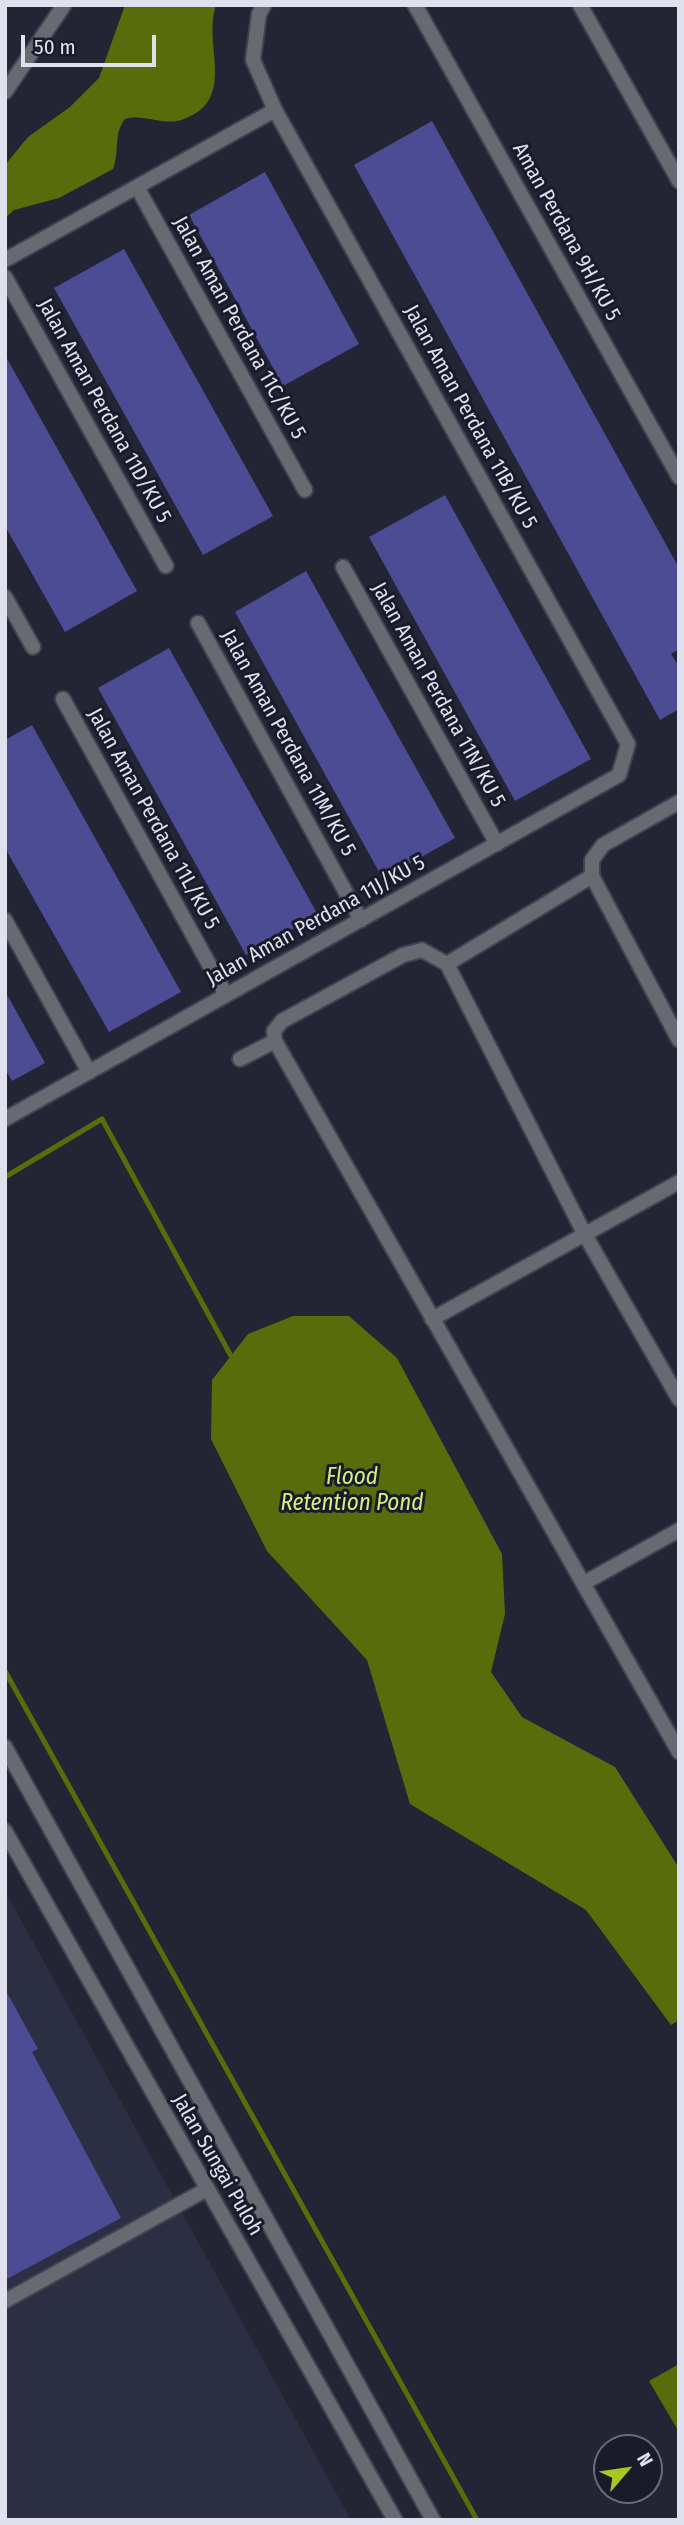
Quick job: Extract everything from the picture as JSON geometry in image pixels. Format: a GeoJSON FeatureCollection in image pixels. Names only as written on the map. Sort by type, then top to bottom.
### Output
{"type":"FeatureCollection","features":[{"type":"Feature","properties":{"kind":"street"},"geometry":{"type":"LineString","coordinates":[[5,92],[64,5]]}},
{"type":"Feature","properties":{"kind":"street","name":"Jalan Aman Perdana 11B/KU 5"},"geometry":{"type":"LineString","coordinates":[[264,5],[259,14],[253,60],[275,110],[628,744]]}},
{"type":"Feature","properties":{"kind":"street"},"geometry":{"type":"LineString","coordinates":[[580,5],[679,181]]}},
{"type":"Feature","properties":{"kind":"street","name":"Aman Perdana 9H/KU 5"},"geometry":{"type":"LineString","coordinates":[[418,6],[679,477]]}},
{"type":"Feature","properties":{"kind":"street"},"geometry":{"type":"LineString","coordinates":[[5,260],[275,110]]}},
{"type":"Feature","properties":{"kind":"street","name":"Jalan Aman Perdana 11C/KU 5"},"geometry":{"type":"LineString","coordinates":[[137,187],[305,489]]}},
{"type":"Feature","properties":{"kind":"street","name":"Jalan Aman Perdana 11D/KU 5"},"geometry":{"type":"LineString","coordinates":[[5,277],[166,566]]}},
{"type":"Feature","properties":{"kind":"street","name":"Jalan Aman Perdana 11N/KU 5"},"geometry":{"type":"LineString","coordinates":[[343,567],[497,844]]}},
{"type":"Feature","properties":{"kind":"street"},"geometry":{"type":"LineString","coordinates":[[5,597],[33,647]]}},
{"type":"Feature","properties":{"kind":"street","name":"Jalan Aman Perdana 11M/KU 5"},"geometry":{"type":"LineString","coordinates":[[198,623],[361,920]]}},
{"type":"Feature","properties":{"kind":"street","name":"Jalan Aman Perdana 11L/KU 5"},"geometry":{"type":"LineString","coordinates":[[63,699],[226,995]]}},
{"type":"Feature","properties":{"kind":"street","name":"Jalan Aman Perdana 11J/KU 5"},"geometry":{"type":"LineString","coordinates":[[5,1119],[619,775],[628,744]]}},
{"type":"Feature","properties":{"kind":"street"},"geometry":{"type":"LineString","coordinates":[[679,802],[603,845],[592,860],[592,876],[679,1040]]}},
{"type":"Feature","properties":{"kind":"street"},"geometry":{"type":"LineString","coordinates":[[447,964],[592,876]]}},
{"type":"Feature","properties":{"kind":"street"},"geometry":{"type":"LineString","coordinates":[[5,920],[89,1072]]}},
{"type":"Feature","properties":{"kind":"street"},"geometry":{"type":"LineString","coordinates":[[679,1399],[584,1233],[447,964],[422,950],[403,955],[282,1021],[274,1031],[275,1041],[679,1752]]}},
{"type":"Feature","properties":{"kind":"street"},"geometry":{"type":"LineString","coordinates":[[240,1059],[275,1041]]}},
{"type":"Feature","properties":{"kind":"street"},"geometry":{"type":"LineString","coordinates":[[432,1319],[679,1182]]}},
{"type":"Feature","properties":{"kind":"street"},"geometry":{"type":"LineString","coordinates":[[584,1583],[679,1530]]}},
{"type":"Feature","properties":{"kind":"street"},"geometry":{"type":"LineString","coordinates":[[5,1747],[433,2520]]}},
{"type":"Feature","properties":{"kind":"street","name":"Jalan Sungai Puloh"},"geometry":{"type":"LineString","coordinates":[[5,1831],[395,2520]]}},
{"type":"Feature","properties":{"kind":"street"},"geometry":{"type":"LineString","coordinates":[[5,2301],[206,2189]]}},
{"type":"Feature","properties":{"kind":"shaded area"},"geometry":{"type":"Polygon","coordinates":[[[5,1891],[351,2520],[5,2520],[5,1891]]]}},
{"type":"Feature","properties":{"kind":"water"},"geometry":{"type":"Polygon","coordinates":[[[125,5],[216,5],[213,21],[215,70],[210,98],[200,110],[177,121],[125,119],[119,131],[113,169],[59,198],[14,210],[5,218],[5,165],[28,137],[70,107],[99,78],[125,5]]]}},
{"type":"Feature","properties":{"kind":"water","name":"Flood Retention Pond"},"geometry":{"type":"Polygon","coordinates":[[[293,1316],[349,1316],[397,1358],[502,1554],[505,1614],[491,1672],[522,1717],[615,1767],[679,1868],[679,2020],[671,2025],[586,1910],[410,1804],[367,1660],[267,1551],[211,1439],[212,1380],[248,1334],[293,1316]]]}},
{"type":"Feature","properties":{"kind":"water"},"geometry":{"type":"Polygon","coordinates":[[[679,2364],[679,2432],[649,2381],[679,2364]]]}},
{"type":"Feature","properties":{"kind":"building"},"geometry":{"type":"Polygon","coordinates":[[[432,121],[679,568],[679,649],[671,654],[679,667],[679,709],[660,720],[354,165],[432,121]]]}},
{"type":"Feature","properties":{"kind":"building"},"geometry":{"type":"Polygon","coordinates":[[[265,172],[359,344],[283,386],[189,215],[265,172]]]}},
{"type":"Feature","properties":{"kind":"building"},"geometry":{"type":"Polygon","coordinates":[[[124,249],[273,516],[203,555],[54,288],[124,249]]]}},
{"type":"Feature","properties":{"kind":"building"},"geometry":{"type":"Polygon","coordinates":[[[5,355],[137,591],[65,632],[5,526],[5,355]]]}},
{"type":"Feature","properties":{"kind":"building"},"geometry":{"type":"Polygon","coordinates":[[[445,495],[591,759],[515,801],[369,537],[445,495]]]}},
{"type":"Feature","properties":{"kind":"building"},"geometry":{"type":"Polygon","coordinates":[[[306,571],[455,838],[383,879],[235,612],[306,571]]]}},
{"type":"Feature","properties":{"kind":"building"},"geometry":{"type":"Polygon","coordinates":[[[169,648],[318,915],[246,955],[98,688],[169,648]]]}},
{"type":"Feature","properties":{"kind":"building"},"geometry":{"type":"Polygon","coordinates":[[[32,725],[181,992],[109,1032],[5,848],[5,740],[32,725]]]}},
{"type":"Feature","properties":{"kind":"building"},"geometry":{"type":"Polygon","coordinates":[[[5,991],[45,1063],[12,1081],[5,1069],[5,991]]]}},
{"type":"Feature","properties":{"kind":"building"},"geometry":{"type":"Polygon","coordinates":[[[5,1989],[38,2049],[32,2052],[121,2218],[5,2280],[5,1989]]]}},
{"type":"Feature","properties":{"kind":"waterway"},"geometry":{"type":"LineString","coordinates":[[5,1177],[102,1119],[231,1356]]}},
{"type":"Feature","properties":{"kind":"waterway"},"geometry":{"type":"LineString","coordinates":[[5,1671],[477,2520]]}}]}
